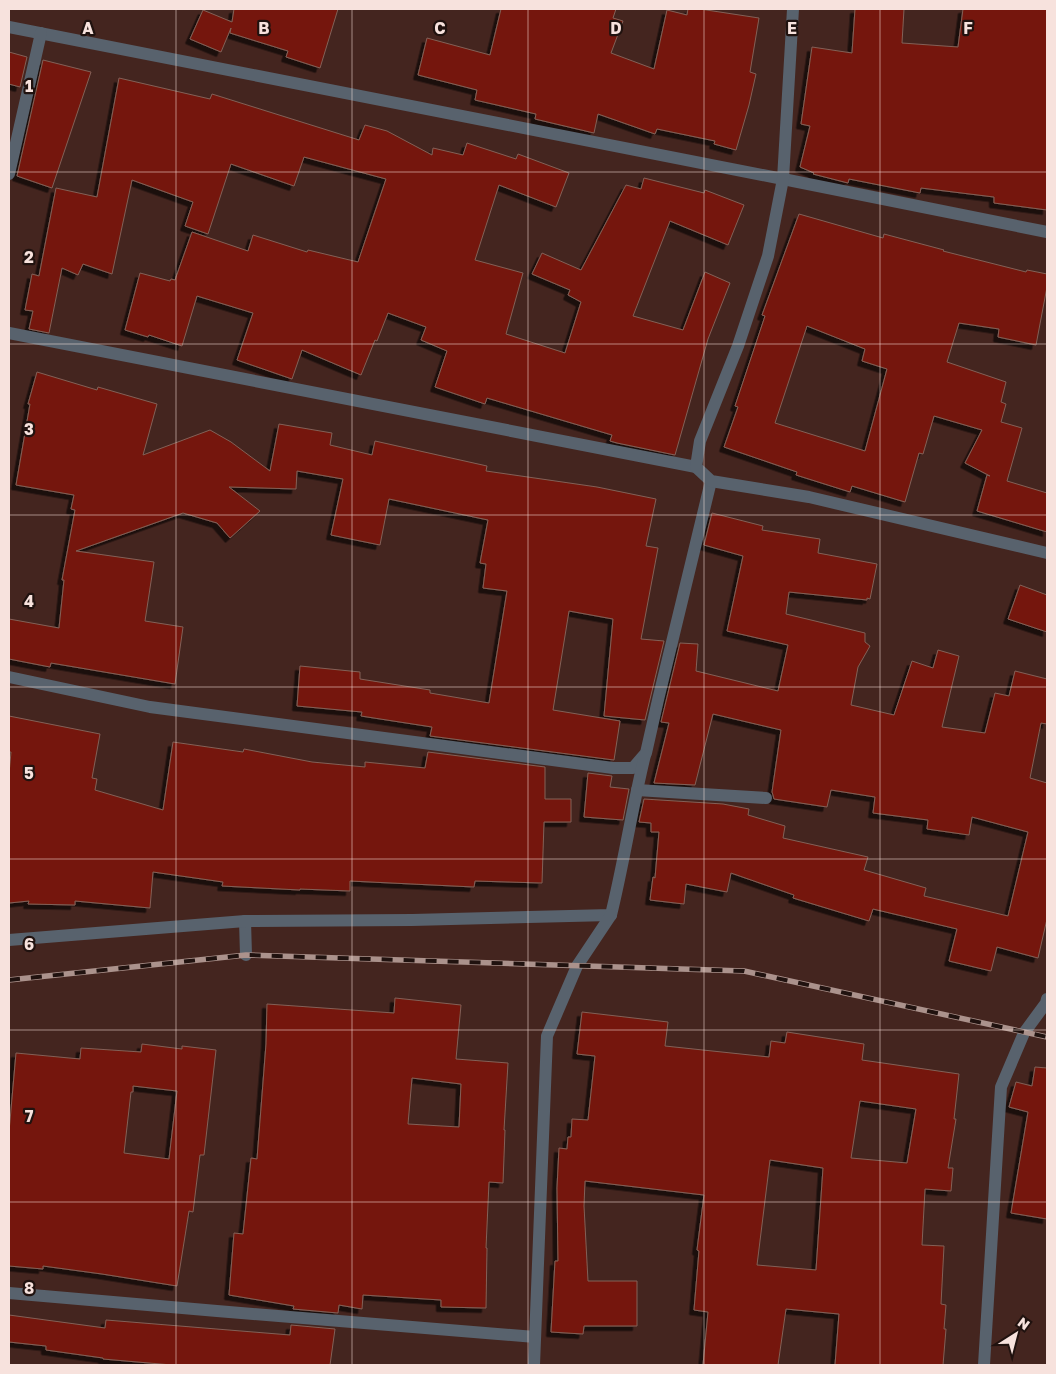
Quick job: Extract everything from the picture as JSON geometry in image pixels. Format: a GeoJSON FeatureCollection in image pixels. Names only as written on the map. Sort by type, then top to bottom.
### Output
{"type":"FeatureCollection","features":[{"type":"Feature","properties":{"kind":"street"},"geometry":{"type":"LineString","coordinates":[[696,467],[700,441],[738,346],[768,256],[783,178],[793,9]]}},
{"type":"Feature","properties":{"kind":"street"},"geometry":{"type":"LineString","coordinates":[[9,27],[783,178],[1047,232]]}},
{"type":"Feature","properties":{"kind":"street"},"geometry":{"type":"LineString","coordinates":[[9,174],[41,33]]}},
{"type":"Feature","properties":{"kind":"street"},"geometry":{"type":"LineString","coordinates":[[9,333],[696,467],[711,481],[809,497],[1047,553]]}},
{"type":"Feature","properties":{"kind":"street"},"geometry":{"type":"LineString","coordinates":[[534,1365],[547,1036],[577,966],[611,915],[660,690],[711,481]]}},
{"type":"Feature","properties":{"kind":"street"},"geometry":{"type":"LineString","coordinates":[[9,676],[150,707],[613,768],[633,768],[646,752]]}},
{"type":"Feature","properties":{"kind":"street"},"geometry":{"type":"LineString","coordinates":[[637,790],[766,798]]}},
{"type":"Feature","properties":{"kind":"street"},"geometry":{"type":"LineString","coordinates":[[9,940],[245,921],[412,920],[611,915]]}},
{"type":"Feature","properties":{"kind":"street"},"geometry":{"type":"LineString","coordinates":[[245,921],[246,955]]}},
{"type":"Feature","properties":{"kind":"street"},"geometry":{"type":"LineString","coordinates":[[984,1365],[1001,1087],[1024,1032],[1047,999]]}},
{"type":"Feature","properties":{"kind":"street"},"geometry":{"type":"LineString","coordinates":[[9,1293],[535,1337]]}},
{"type":"Feature","properties":{"kind":"building"},"geometry":{"type":"Polygon","coordinates":[[[234,9],[338,9],[320,68],[286,57],[288,51],[230,33],[231,28],[221,52],[190,39],[203,10],[232,22],[234,9]]]}},
{"type":"Feature","properties":{"kind":"building"},"geometry":{"type":"Polygon","coordinates":[[[501,9],[616,9],[613,18],[623,21],[611,53],[654,69],[667,10],[687,15],[688,9],[700,9],[759,18],[750,72],[756,74],[736,150],[714,144],[715,141],[657,129],[655,134],[598,114],[594,133],[535,119],[536,114],[475,100],[477,90],[418,75],[427,38],[490,55],[501,9]]]}},
{"type":"Feature","properties":{"kind":"building"},"geometry":{"type":"Polygon","coordinates":[[[855,9],[904,9],[902,43],[958,47],[963,9],[1047,9],[1047,210],[994,203],[994,197],[921,188],[920,193],[849,179],[848,183],[813,174],[800,167],[810,126],[801,124],[812,47],[852,53],[855,9]]]}},
{"type":"Feature","properties":{"kind":"building"},"geometry":{"type":"Polygon","coordinates":[[[9,52],[27,57],[20,87],[9,84],[9,52]]]}},
{"type":"Feature","properties":{"kind":"building"},"geometry":{"type":"Polygon","coordinates":[[[43,60],[91,72],[52,188],[17,176],[43,60]]]}},
{"type":"Feature","properties":{"kind":"building"},"geometry":{"type":"Polygon","coordinates":[[[119,78],[210,99],[212,94],[359,140],[365,125],[387,131],[432,155],[433,148],[463,155],[467,143],[516,159],[518,154],[569,173],[556,207],[499,185],[475,260],[523,273],[506,334],[565,353],[581,302],[568,295],[570,290],[532,274],[542,253],[581,270],[626,185],[641,189],[644,178],[704,193],[705,190],[744,205],[728,245],[670,221],[633,316],[683,330],[705,272],[730,283],[708,339],[675,455],[617,443],[610,441],[612,435],[487,398],[485,404],[435,387],[447,351],[421,340],[426,327],[388,313],[361,375],[302,350],[292,379],[237,360],[253,313],[197,296],[182,346],[149,335],[148,337],[125,330],[140,273],[170,281],[171,279],[175,280],[192,232],[248,251],[253,235],[307,252],[308,250],[358,262],[386,179],[304,157],[294,186],[231,164],[208,234],[185,226],[193,202],[132,180],[112,274],[83,264],[78,275],[62,268],[49,333],[29,329],[33,311],[25,310],[32,274],[39,276],[56,188],[97,197],[119,78]]]}},
{"type":"Feature","properties":{"kind":"building"},"geometry":{"type":"Polygon","coordinates":[[[799,214],[883,238],[884,234],[1026,272],[1027,270],[1047,274],[1047,287],[1036,345],[998,337],[999,329],[959,323],[947,362],[1006,382],[1001,402],[1006,404],[1001,422],[1022,428],[1007,481],[1047,493],[1047,532],[977,511],[987,475],[990,476],[965,463],[982,430],[934,416],[923,454],[919,453],[905,502],[852,486],[850,492],[796,475],[797,472],[724,447],[738,407],[735,406],[765,316],[762,315],[799,214]],[[807,326],[775,423],[865,451],[887,369],[862,361],[865,349],[807,326]]]}},
{"type":"Feature","properties":{"kind":"building"},"geometry":{"type":"Polygon","coordinates":[[[37,372],[97,390],[98,387],[157,404],[143,455],[210,430],[231,442],[270,471],[279,424],[332,433],[330,445],[372,455],[375,441],[487,466],[486,471],[597,487],[656,499],[646,546],[658,548],[641,639],[664,641],[645,720],[604,716],[613,619],[569,611],[553,710],[620,721],[614,760],[430,736],[432,727],[361,716],[362,712],[297,706],[300,666],[360,672],[360,679],[430,690],[430,693],[489,703],[507,591],[483,588],[486,564],[480,563],[488,520],[389,499],[380,545],[331,535],[343,479],[297,471],[296,489],[229,487],[260,511],[230,538],[217,523],[183,513],[76,551],[154,562],[145,621],[183,627],[175,684],[51,663],[50,667],[9,659],[9,619],[59,628],[64,580],[62,580],[75,510],[71,509],[74,495],[16,485],[30,404],[28,404],[37,372]]]}},
{"type":"Feature","properties":{"kind":"building"},"geometry":{"type":"Polygon","coordinates":[[[712,513],[763,526],[762,530],[820,539],[818,553],[877,564],[870,599],[867,598],[867,600],[789,592],[786,614],[865,633],[865,642],[870,646],[858,667],[851,705],[894,715],[912,661],[933,668],[938,650],[959,656],[942,727],[985,733],[995,693],[1009,696],[1015,671],[1047,679],[1047,724],[1041,723],[1030,778],[1047,783],[1047,919],[1038,958],[997,947],[991,971],[949,961],[957,929],[873,909],[869,921],[793,898],[794,895],[731,873],[727,892],[686,884],[684,904],[650,900],[653,877],[655,878],[659,832],[651,832],[651,823],[639,822],[644,799],[723,804],[749,809],[748,815],[785,826],[783,838],[868,857],[864,870],[926,888],[924,896],[1008,916],[1028,832],[972,817],[969,835],[927,829],[928,820],[873,813],[875,797],[831,790],[827,807],[774,799],[772,792],[781,730],[713,714],[695,785],[654,783],[669,723],[661,722],[680,643],[698,644],[696,671],[778,691],[788,645],[727,631],[743,556],[704,545],[712,513]]]}},
{"type":"Feature","properties":{"kind":"building"},"geometry":{"type":"Polygon","coordinates":[[[1020,585],[1047,595],[1047,632],[1008,619],[1020,585]]]}},
{"type":"Feature","properties":{"kind":"building"},"geometry":{"type":"Polygon","coordinates":[[[9,716],[100,734],[92,778],[97,779],[95,790],[163,810],[173,742],[243,752],[244,749],[312,762],[365,767],[365,762],[425,768],[428,752],[545,767],[545,799],[571,799],[571,822],[544,822],[542,883],[475,881],[474,887],[350,881],[350,891],[300,890],[222,886],[223,882],[153,872],[150,908],[75,901],[75,905],[28,904],[29,901],[9,903],[9,774],[11,752],[9,752],[9,716]]]}},
{"type":"Feature","properties":{"kind":"building"},"geometry":{"type":"Polygon","coordinates":[[[588,773],[612,776],[610,787],[629,789],[623,820],[584,817],[588,773]]]}},
{"type":"Feature","properties":{"kind":"building"},"geometry":{"type":"Polygon","coordinates":[[[395,998],[461,1005],[456,1059],[508,1063],[503,1183],[489,1182],[486,1308],[441,1307],[441,1300],[363,1295],[362,1309],[339,1305],[338,1313],[293,1309],[294,1306],[229,1295],[234,1233],[243,1234],[251,1158],[257,1159],[266,1044],[267,1004],[394,1013],[395,998]],[[412,1078],[408,1124],[459,1127],[461,1084],[412,1078]]]}},
{"type":"Feature","properties":{"kind":"building"},"geometry":{"type":"Polygon","coordinates":[[[582,1012],[668,1022],[665,1046],[769,1057],[771,1041],[785,1043],[787,1032],[864,1044],[862,1060],[959,1074],[954,1119],[956,1119],[948,1168],[953,1168],[951,1191],[925,1189],[922,1245],[944,1246],[941,1304],[946,1305],[944,1329],[946,1329],[943,1365],[835,1365],[839,1314],[786,1309],[778,1365],[703,1365],[708,1312],[694,1310],[699,1251],[697,1250],[704,1195],[585,1181],[584,1206],[588,1281],[637,1281],[637,1326],[584,1326],[583,1334],[551,1332],[555,1261],[558,1261],[557,1188],[559,1148],[567,1149],[568,1137],[571,1137],[572,1119],[588,1120],[595,1056],[577,1054],[582,1012]],[[860,1101],[851,1158],[907,1163],[916,1109],[860,1101]],[[770,1160],[757,1265],[816,1270],[823,1168],[770,1160]]]}},
{"type":"Feature","properties":{"kind":"building"},"geometry":{"type":"Polygon","coordinates":[[[142,1044],[182,1049],[182,1046],[216,1050],[204,1155],[200,1155],[193,1212],[189,1211],[177,1286],[43,1266],[43,1269],[9,1266],[9,1132],[16,1053],[80,1059],[81,1048],[141,1052],[142,1044]],[[133,1086],[124,1153],[169,1159],[177,1091],[133,1086]]]}},
{"type":"Feature","properties":{"kind":"building"},"geometry":{"type":"Polygon","coordinates":[[[1035,1067],[1047,1068],[1047,1219],[1011,1213],[1028,1112],[1009,1107],[1016,1082],[1032,1086],[1035,1067]]]}},
{"type":"Feature","properties":{"kind":"building"},"geometry":{"type":"Polygon","coordinates":[[[9,1315],[105,1328],[106,1320],[290,1335],[291,1325],[335,1329],[330,1365],[172,1365],[103,1359],[46,1350],[46,1346],[9,1342],[9,1315]]]}},
{"type":"Feature","properties":{"kind":"railway"},"geometry":{"type":"LineString","coordinates":[[9,980],[246,955],[744,971],[1047,1037]]}}]}
